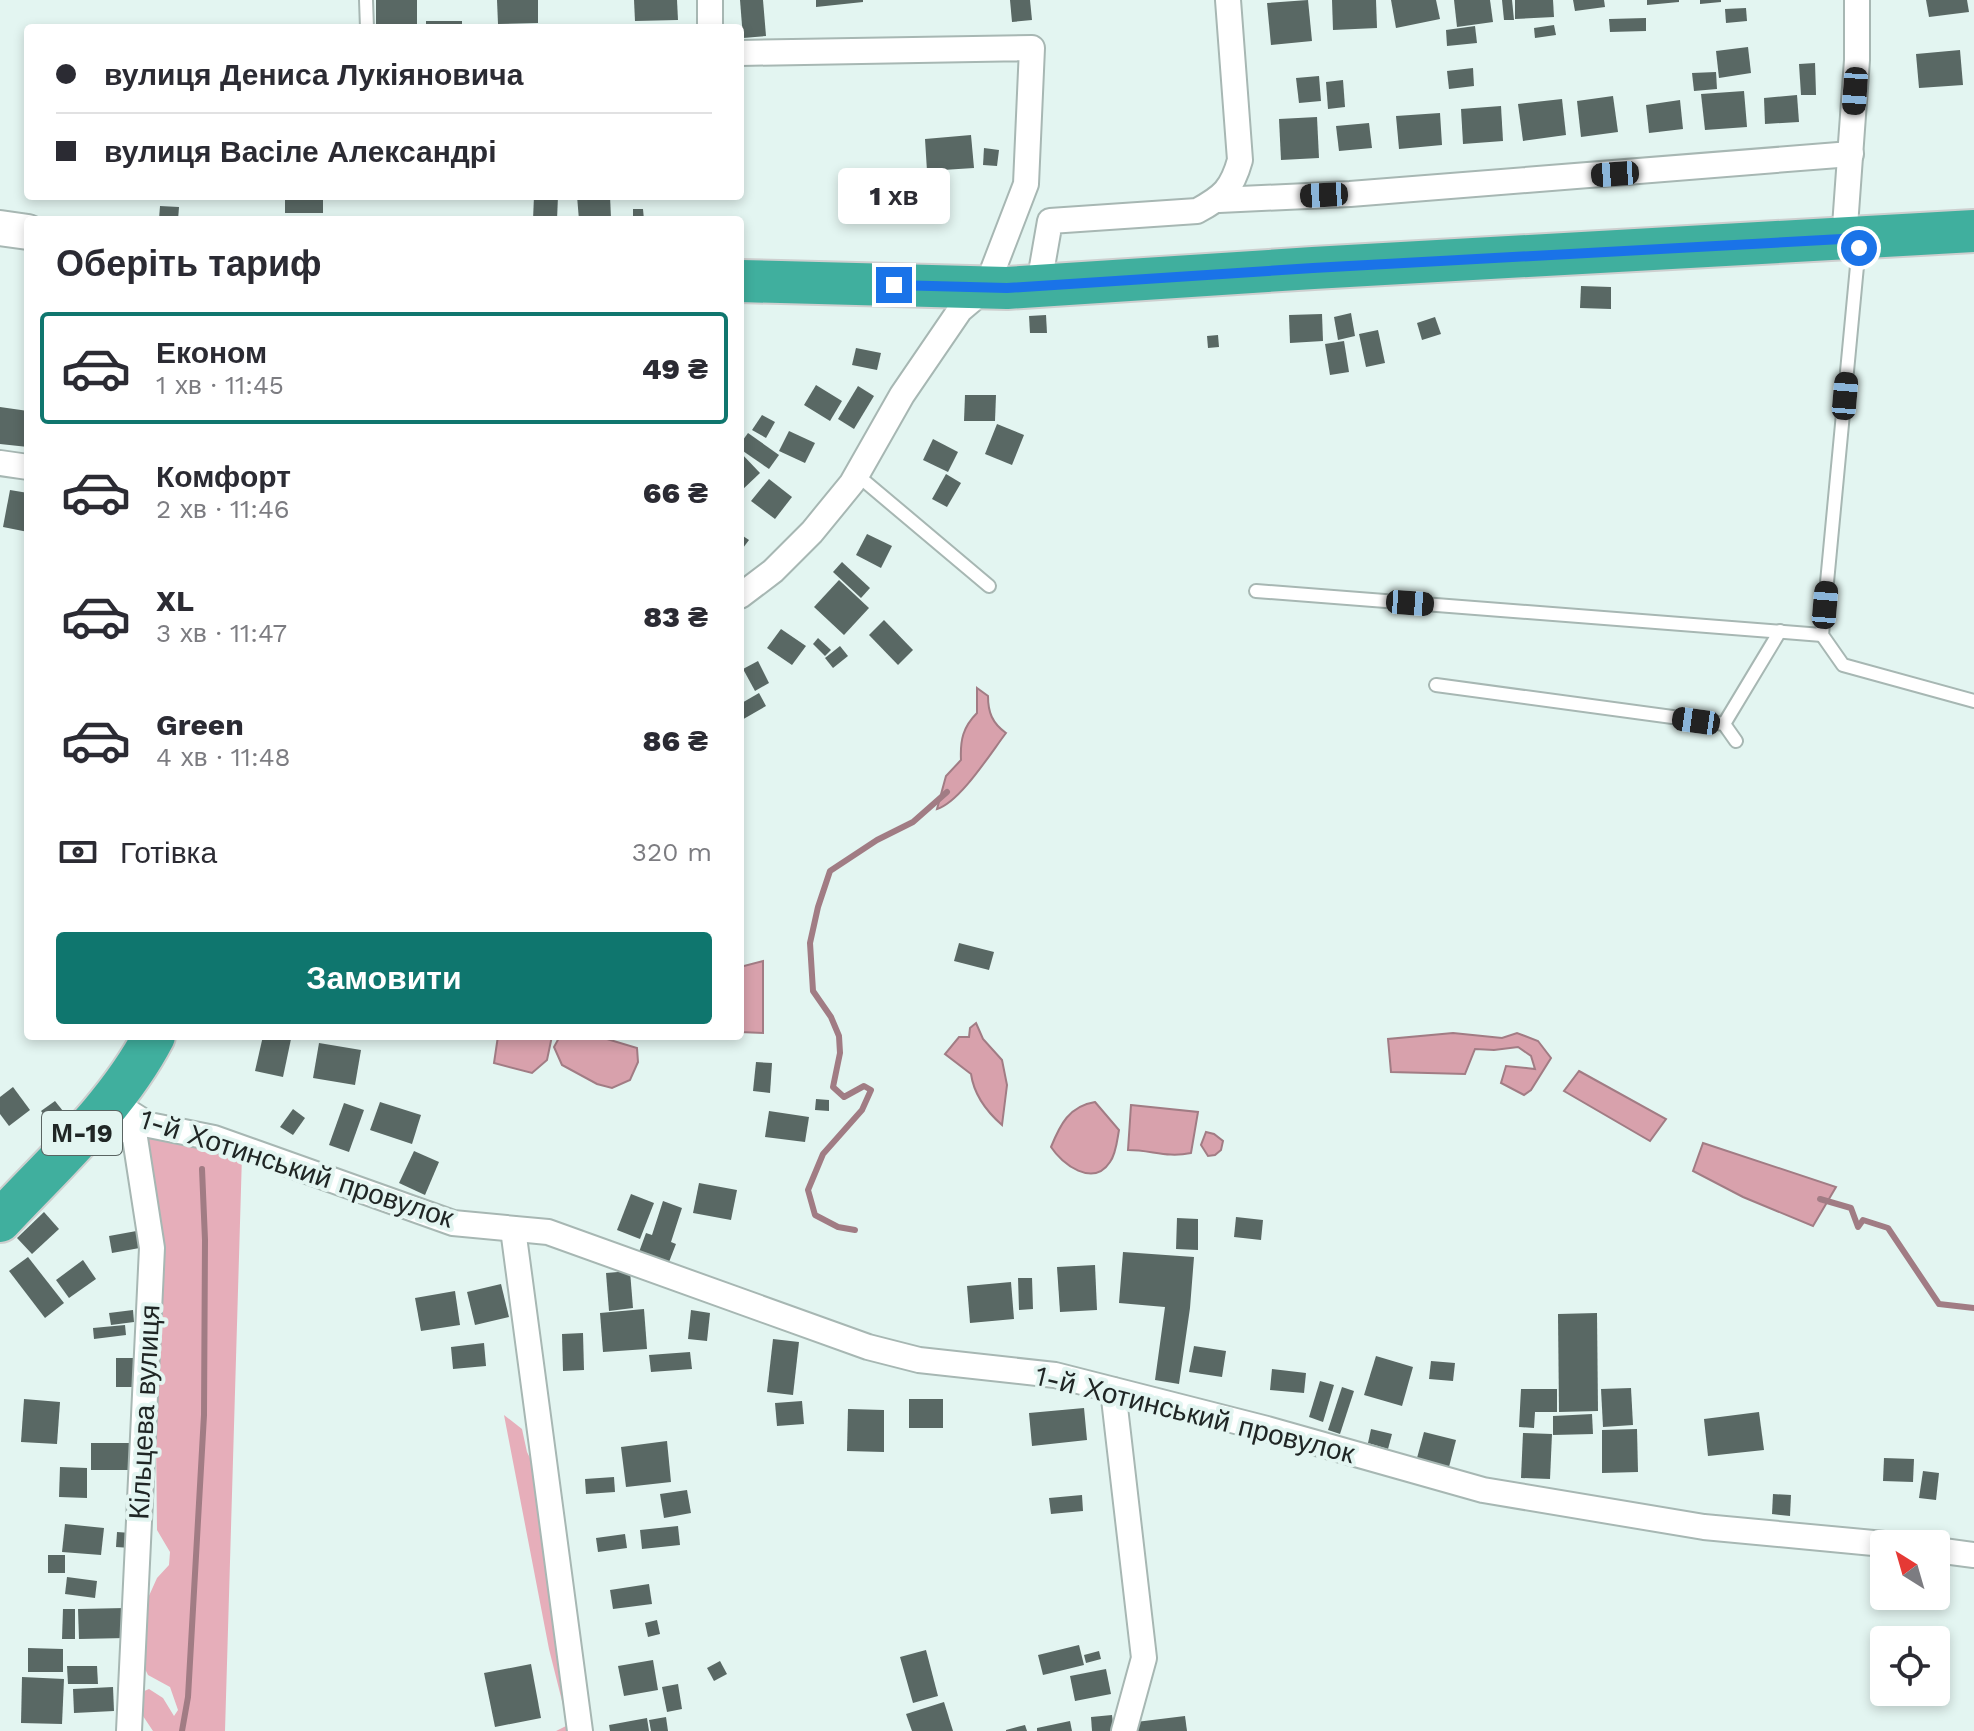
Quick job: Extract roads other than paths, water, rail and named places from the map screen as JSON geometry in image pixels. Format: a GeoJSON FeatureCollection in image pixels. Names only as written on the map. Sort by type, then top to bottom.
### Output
{"type":"FeatureCollection","features":[{"type":"Feature","properties":{"kind":"highway"},"geometry":{"type":"LineString","coordinates":[[744,281],[986,288],[1974,231]]}},
{"type":"Feature","properties":{"kind":"highway","name":"М-19"},"geometry":{"type":"LineString","coordinates":[[0,1221],[111,1101],[152,1040]]}},
{"type":"Feature","properties":{"kind":"main road"},"geometry":{"type":"LineString","coordinates":[[0,228],[24,231]]}},
{"type":"Feature","properties":{"kind":"street"},"geometry":{"type":"LineString","coordinates":[[710,0],[710,24]]}},
{"type":"Feature","properties":{"kind":"street"},"geometry":{"type":"LineString","coordinates":[[1039,284],[1050,221],[1197,211],[1219,200],[1235,181],[1240,160],[1228,0]]}},
{"type":"Feature","properties":{"kind":"street"},"geometry":{"type":"LineString","coordinates":[[1852,239],[1851,154],[1857,0]]}},
{"type":"Feature","properties":{"kind":"street"},"geometry":{"type":"LineString","coordinates":[[744,53],[1032,48],[1026,184],[986,288],[960,310],[902,395],[856,474],[812,532],[773,571],[744,593]]}},
{"type":"Feature","properties":{"kind":"street"},"geometry":{"type":"LineString","coordinates":[[1219,200],[1350,194],[1851,154]]}},
{"type":"Feature","properties":{"kind":"street"},"geometry":{"type":"LineString","coordinates":[[0,463],[24,466]]}},
{"type":"Feature","properties":{"kind":"street","name":"1-й Хотинський провулок"},"geometry":{"type":"LineString","coordinates":[[111,1101],[149,1125],[214,1138],[453,1223],[548,1232],[868,1347],[919,1360],[1055,1375],[1267,1429],[1483,1490],[1704,1527],[1870,1543]]}},
{"type":"Feature","properties":{"kind":"street","name":"Кільцева вулиця"},"geometry":{"type":"LineString","coordinates":[[111,1101],[135,1138],[152,1248],[129,1731]]}},
{"type":"Feature","properties":{"kind":"street"},"geometry":{"type":"LineString","coordinates":[[513,1229],[580,1731]]}},
{"type":"Feature","properties":{"kind":"street"},"geometry":{"type":"LineString","coordinates":[[1113,1390],[1144,1658],[1124,1731]]}},
{"type":"Feature","properties":{"kind":"street"},"geometry":{"type":"LineString","coordinates":[[1950,1552],[1974,1555]]}},
{"type":"Feature","properties":{"kind":"lane"},"geometry":{"type":"LineString","coordinates":[[366,0],[367,24]]}},
{"type":"Feature","properties":{"kind":"lane"},"geometry":{"type":"LineString","coordinates":[[1852,239],[1822,635],[1843,665],[1974,701]]}},
{"type":"Feature","properties":{"kind":"lane"},"geometry":{"type":"LineString","coordinates":[[856,474],[989,586]]}},
{"type":"Feature","properties":{"kind":"lane"},"geometry":{"type":"LineString","coordinates":[[1256,591],[1822,635]]}},
{"type":"Feature","properties":{"kind":"lane"},"geometry":{"type":"LineString","coordinates":[[1724,724],[1780,631]]}},
{"type":"Feature","properties":{"kind":"lane"},"geometry":{"type":"LineString","coordinates":[[1436,685],[1724,724],[1736,741]]}},
{"type":"Feature","properties":{"kind":"waterway"},"geometry":{"type":"LineString","coordinates":[[855,1230],[838,1227],[815,1215],[808,1190],[823,1154],[862,1110],[871,1090],[864,1086],[844,1097],[833,1087],[840,1053],[839,1036],[831,1017],[813,991],[810,943],[830,871],[877,840],[913,822],[947,792]]}},
{"type":"Feature","properties":{"kind":"waterway"},"geometry":{"type":"LineString","coordinates":[[182,1731],[188,1697],[204,1415],[205,1240],[202,1169]]}},
{"type":"Feature","properties":{"kind":"waterway"},"geometry":{"type":"LineString","coordinates":[[1820,1199],[1851,1208],[1858,1227],[1863,1220],[1888,1228],[1939,1304],[1974,1308]]}}]}
